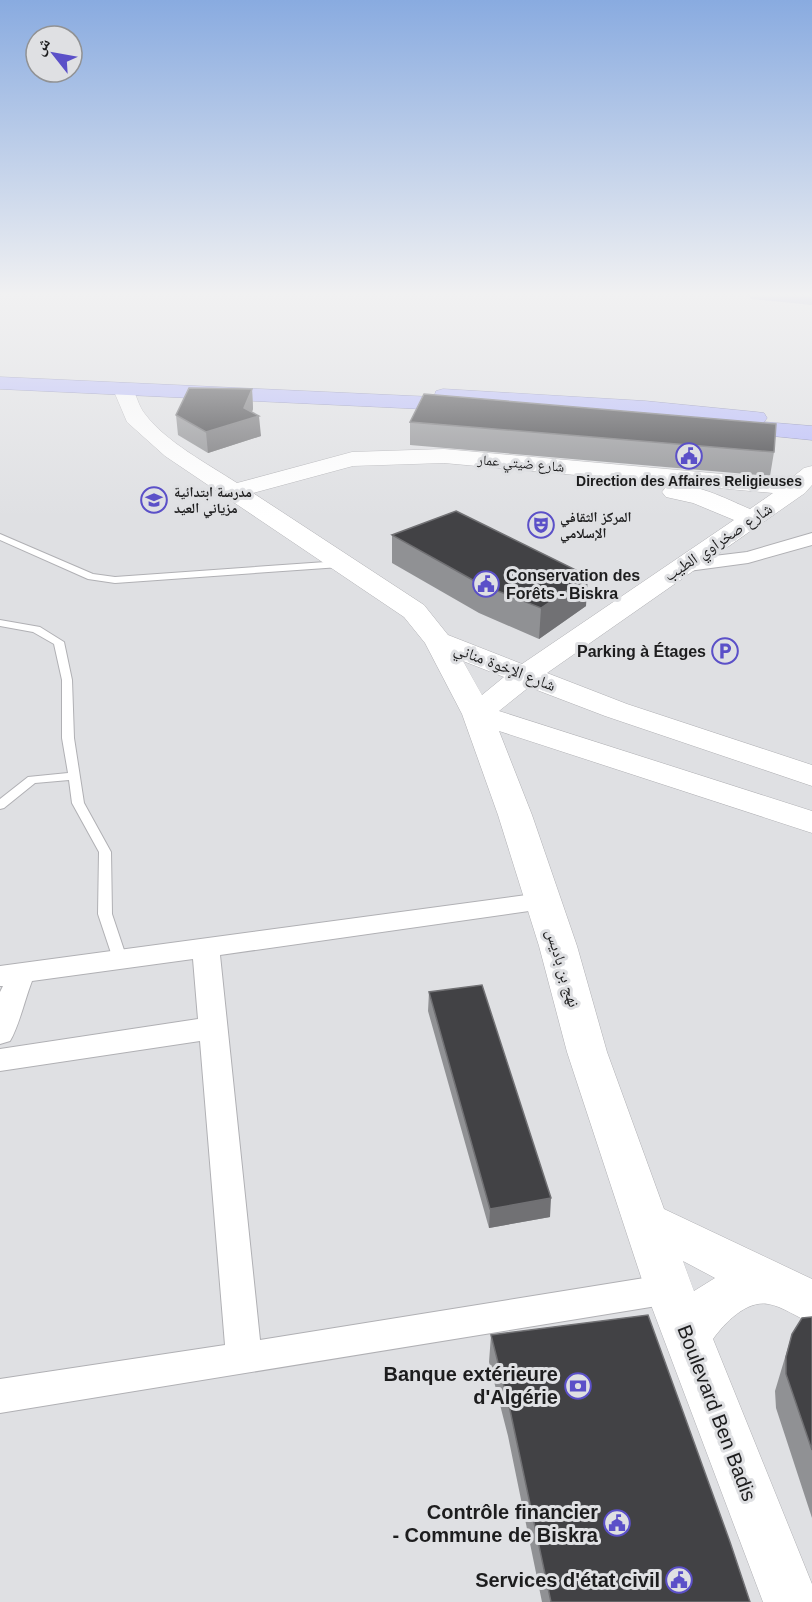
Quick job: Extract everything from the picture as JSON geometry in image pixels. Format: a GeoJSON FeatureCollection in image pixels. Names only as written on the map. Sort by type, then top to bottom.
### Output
{"type":"FeatureCollection","features":[{"type":"Feature","properties":{"kind":"highway"},"geometry":{"type":"LineString","coordinates":[[0,374],[558,402],[812,423]]}},
{"type":"Feature","properties":{"kind":"highway"},"geometry":{"type":"LineString","coordinates":[[0,383],[478,405],[812,433]]}},
{"type":"Feature","properties":{"kind":"street"},"geometry":{"type":"LineString","coordinates":[[123,389],[135,417],[173,451],[414,611],[438,641]]}},
{"type":"Feature","properties":{"kind":"street"},"geometry":{"type":"LineString","coordinates":[[242,497],[363,470],[442,462],[662,490],[807,483]]}},
{"type":"Feature","properties":{"kind":"street","name":"شارع صخراوي الطيب"},"geometry":{"type":"LineString","coordinates":[[477,714],[525,675],[681,566],[807,483]]}},
{"type":"Feature","properties":{"kind":"street"},"geometry":{"type":"LineString","coordinates":[[706,488],[752,518]]}},
{"type":"Feature","properties":{"kind":"street"},"geometry":{"type":"LineString","coordinates":[[681,566],[748,557],[810,541]]}},
{"type":"Feature","properties":{"kind":"street","name":"شارع الإخوة مناني"},"geometry":{"type":"LineString","coordinates":[[438,641],[616,710],[812,776]]}},
{"type":"Feature","properties":{"kind":"street","name":"شارع الإخوة مناني"},"geometry":{"type":"LineString","coordinates":[[438,641],[477,714]]}},
{"type":"Feature","properties":{"kind":"street"},"geometry":{"type":"LineString","coordinates":[[477,714],[812,822]]}},
{"type":"Feature","properties":{"kind":"street","name":"نهج بن باديس"},"geometry":{"type":"LineString","coordinates":[[477,714],[515,815],[541,902],[558,946],[587,1052],[647,1222]]}},
{"type":"Feature","properties":{"kind":"street"},"geometry":{"type":"LineString","coordinates":[[712,788],[739,752]]}},
{"type":"Feature","properties":{"kind":"street"},"geometry":{"type":"LineString","coordinates":[[0,1033],[11,975],[541,902]]}},
{"type":"Feature","properties":{"kind":"street"},"geometry":{"type":"LineString","coordinates":[[206,948],[244,1359]]}},
{"type":"Feature","properties":{"kind":"street"},"geometry":{"type":"LineString","coordinates":[[0,1060],[213,1028]]}},
{"type":"Feature","properties":{"kind":"street"},"geometry":{"type":"LineString","coordinates":[[647,1222],[792,1292]]}},
{"type":"Feature","properties":{"kind":"street","name":"Boulevard Ben Badis"},"geometry":{"type":"LineString","coordinates":[[647,1222],[687,1336],[791,1602]]}},
{"type":"Feature","properties":{"kind":"street"},"geometry":{"type":"LineString","coordinates":[[687,1336],[706,1308],[719,1297],[753,1284],[792,1292]]}},
{"type":"Feature","properties":{"kind":"street"},"geometry":{"type":"LineString","coordinates":[[0,1396],[244,1359],[669,1288]]}},
{"type":"Feature","properties":{"kind":"lane"},"geometry":{"type":"LineString","coordinates":[[0,537],[91,577],[115,580],[343,564]]}},
{"type":"Feature","properties":{"kind":"lane"},"geometry":{"type":"LineString","coordinates":[[0,623],[36,629],[59,642],[67,680],[68,738],[78,803],[105,852],[105,914],[120,959]]}},
{"type":"Feature","properties":{"kind":"lane"},"geometry":{"type":"LineString","coordinates":[[0,805],[32,780],[74,776]]}},
{"type":"Feature","properties":{"kind":"building"},"geometry":{"type":"Polygon","coordinates":[[[189,388],[252,389],[244,408],[259,416],[206,432],[176,415],[189,388]]]}},
{"type":"Feature","properties":{"kind":"building"},"geometry":{"type":"Polygon","coordinates":[[[424,394],[776,424],[774,452],[410,422],[424,394]]]}},
{"type":"Feature","properties":{"kind":"building"},"geometry":{"type":"Polygon","coordinates":[[[456,511],[588,576],[541,608],[480,584],[392,535],[456,511]]]}},
{"type":"Feature","properties":{"kind":"building"},"geometry":{"type":"Polygon","coordinates":[[[482,985],[551,1198],[490,1209],[429,992],[482,985]]]}},
{"type":"Feature","properties":{"kind":"building"},"geometry":{"type":"Polygon","coordinates":[[[648,1315],[750,1602],[551,1602],[510,1410],[491,1335],[648,1315]]]}},
{"type":"Feature","properties":{"kind":"building"},"geometry":{"type":"Polygon","coordinates":[[[812,1317],[812,1450],[786,1374],[786,1357],[792,1334],[802,1318],[812,1317]]]}},
{"type":"Feature","properties":{"kind":"place","name":"Direction des Affaires Religieuses"},"geometry":{"type":"Point","coordinates":[689,456]}},
{"type":"Feature","properties":{"kind":"place","name":"مدرسة ابتدائية مزياني العيد"},"geometry":{"type":"Point","coordinates":[154,500]}},
{"type":"Feature","properties":{"kind":"place","name":"المركز الثقافي الإسلامي"},"geometry":{"type":"Point","coordinates":[541,525]}},
{"type":"Feature","properties":{"kind":"place","name":"Conservation des Forêts - Biskra"},"geometry":{"type":"Point","coordinates":[486,584]}},
{"type":"Feature","properties":{"kind":"place","name":"Parking à Étages"},"geometry":{"type":"Point","coordinates":[725,651]}},
{"type":"Feature","properties":{"kind":"place","name":"Banque extérieure d'Algérie"},"geometry":{"type":"Point","coordinates":[578,1386]}},
{"type":"Feature","properties":{"kind":"place","name":"Contrôle financier - Commune de Biskra"},"geometry":{"type":"Point","coordinates":[617,1523]}},
{"type":"Feature","properties":{"kind":"place","name":"Services d'état civil"},"geometry":{"type":"Point","coordinates":[679,1580]}}]}
